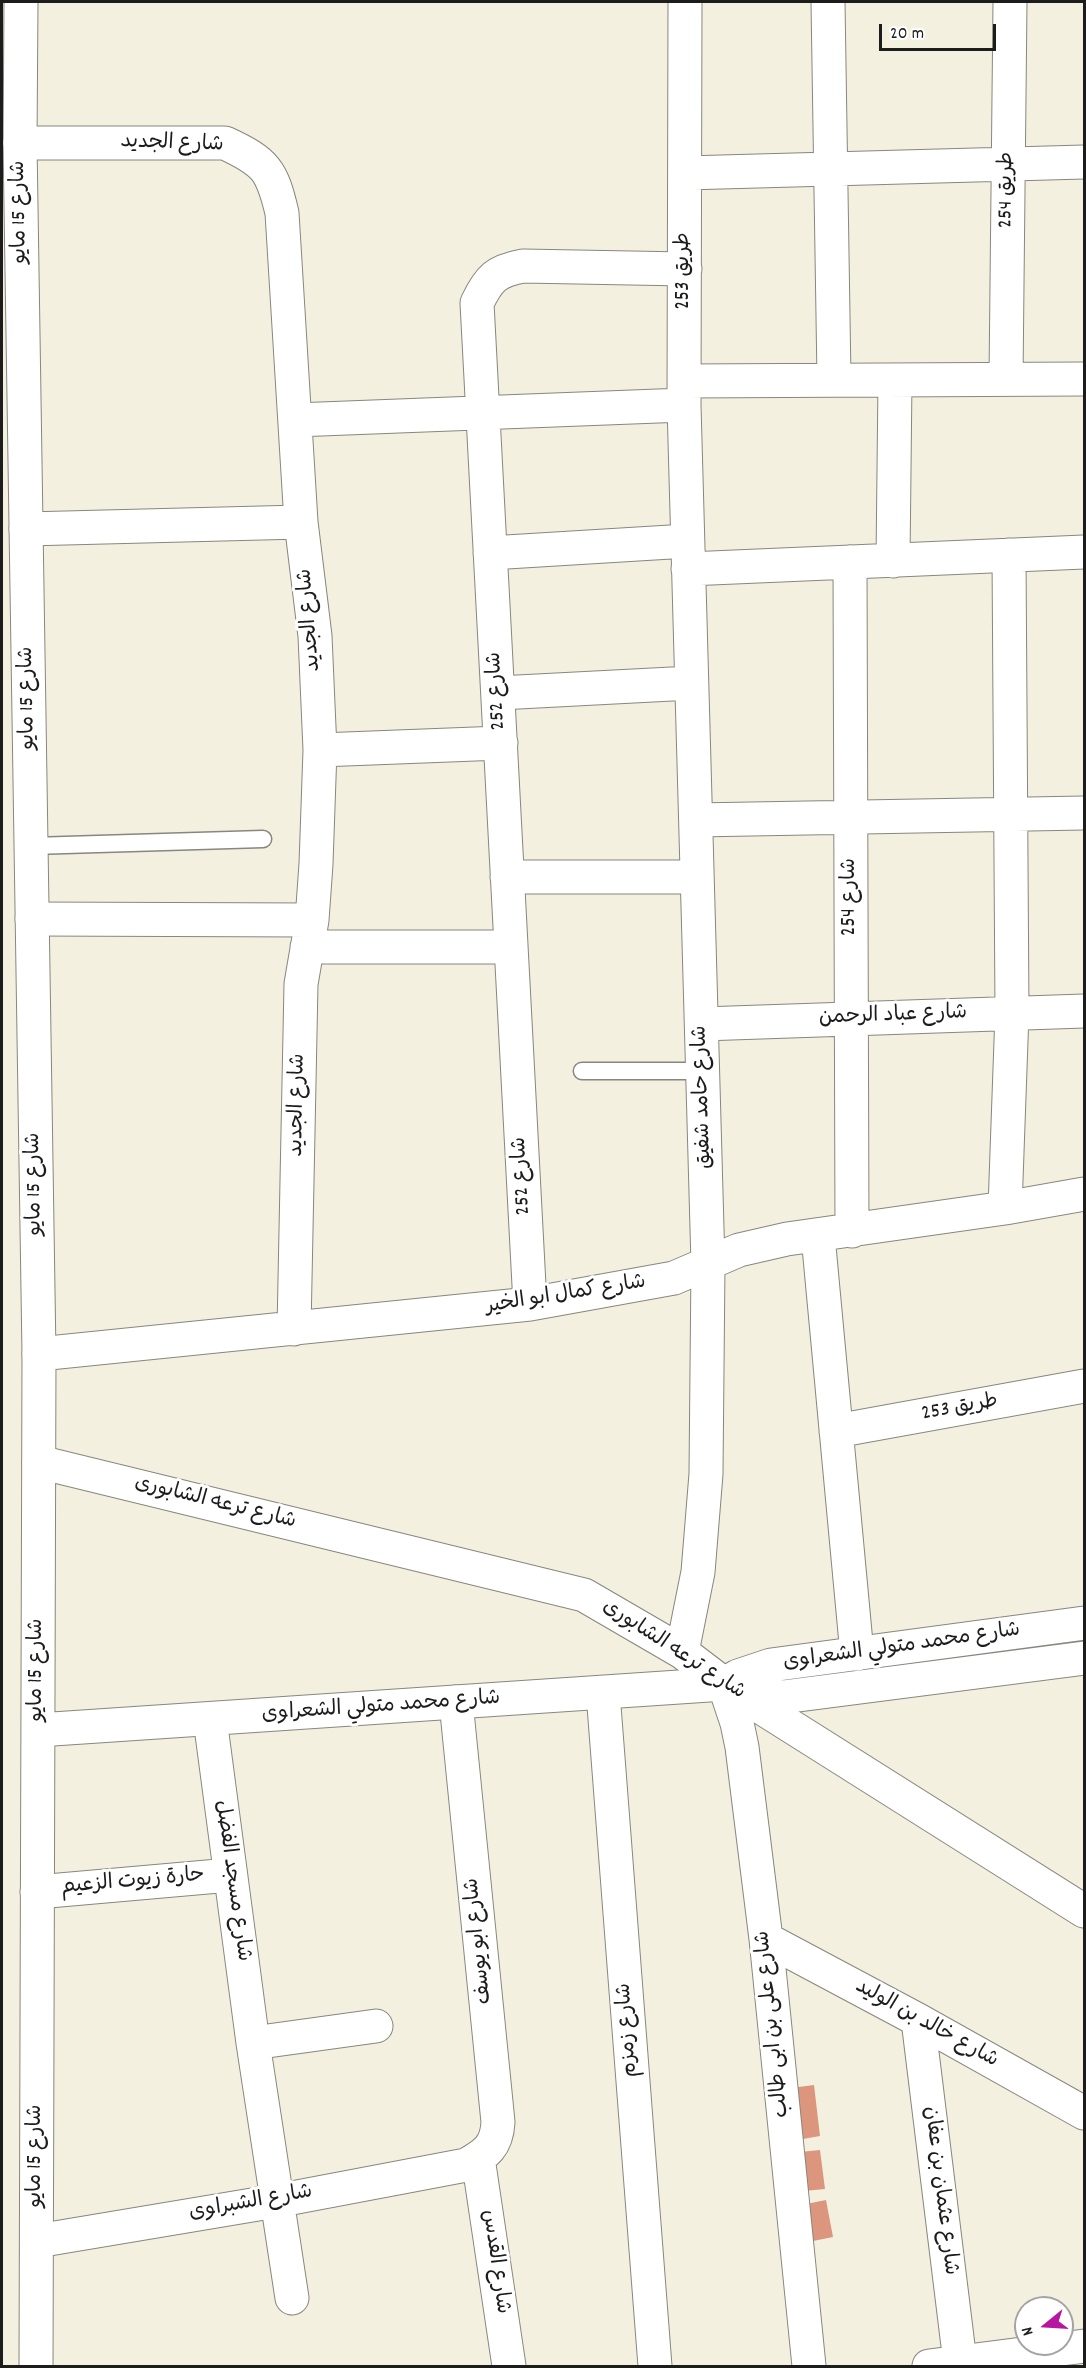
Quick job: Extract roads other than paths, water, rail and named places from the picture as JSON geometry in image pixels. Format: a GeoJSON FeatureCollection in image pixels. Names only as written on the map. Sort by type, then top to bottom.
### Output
{"type":"FeatureCollection","features":[{"type":"Feature","properties":{"kind":"street","name":"شارع 15 مايو"},"geometry":{"type":"LineString","coordinates":[[21,2],[20,143],[39,1354],[36,2367]]}},
{"type":"Feature","properties":{"kind":"street","name":"طريق 253"},"geometry":{"type":"LineString","coordinates":[[685,2],[684,393],[688,555]]}},
{"type":"Feature","properties":{"kind":"street"},"geometry":{"type":"LineString","coordinates":[[828,2],[834,379]]}},
{"type":"Feature","properties":{"kind":"street","name":"طريق 254"},"geometry":{"type":"LineString","coordinates":[[1006,379],[1010,2]]}},
{"type":"Feature","properties":{"kind":"street","name":"شارع الجديد"},"geometry":{"type":"LineString","coordinates":[[20,143],[225,143],[254,157],[275,182],[282,213],[301,522],[315,636],[320,750],[320,807],[309,934],[301,984],[294,1329]]}},
{"type":"Feature","properties":{"kind":"street"},"geometry":{"type":"LineString","coordinates":[[685,173],[1084,162]]}},
{"type":"Feature","properties":{"kind":"street","name":"شارع 252"},"geometry":{"type":"LineString","coordinates":[[530,1304],[477,303],[486,283],[503,270],[523,266],[685,269]]}},
{"type":"Feature","properties":{"kind":"street"},"geometry":{"type":"LineString","coordinates":[[295,420],[484,413],[834,379],[1084,379]]}},
{"type":"Feature","properties":{"kind":"street"},"geometry":{"type":"LineString","coordinates":[[893,561],[895,380]]}},
{"type":"Feature","properties":{"kind":"street"},"geometry":{"type":"LineString","coordinates":[[26,529],[301,522]]}},
{"type":"Feature","properties":{"kind":"street"},"geometry":{"type":"LineString","coordinates":[[490,553],[688,555],[850,562],[1084,552]]}},
{"type":"Feature","properties":{"kind":"street","name":"شارع حامد شفيق"},"geometry":{"type":"LineString","coordinates":[[682,1652],[698,1572],[706,1474],[708,1264],[688,555]]}},
{"type":"Feature","properties":{"kind":"street"},"geometry":{"type":"LineString","coordinates":[[1005,1208],[1012,1013],[1009,555]]}},
{"type":"Feature","properties":{"kind":"street","name":"شارع 254"},"geometry":{"type":"LineString","coordinates":[[850,562],[852,1231]]}},
{"type":"Feature","properties":{"kind":"street"},"geometry":{"type":"LineString","coordinates":[[499,693],[691,683]]}},
{"type":"Feature","properties":{"kind":"street"},"geometry":{"type":"LineString","coordinates":[[320,750],[501,743]]}},
{"type":"Feature","properties":{"kind":"street"},"geometry":{"type":"LineString","coordinates":[[696,820],[1084,813]]}},
{"type":"Feature","properties":{"kind":"street"},"geometry":{"type":"LineString","coordinates":[[507,878],[697,877]]}},
{"type":"Feature","properties":{"kind":"street"},"geometry":{"type":"LineString","coordinates":[[32,919],[510,947]]}},
{"type":"Feature","properties":{"kind":"street","name":"شارع عباد الرحمن"},"geometry":{"type":"LineString","coordinates":[[702,1024],[1084,1011]]}},
{"type":"Feature","properties":{"kind":"street","name":"شارع كمال ابو الخير"},"geometry":{"type":"LineString","coordinates":[[39,1354],[530,1304],[674,1278],[739,1250],[787,1239],[1005,1208],[1084,1194]]}},
{"type":"Feature","properties":{"kind":"street"},"geometry":{"type":"LineString","coordinates":[[818,1236],[857,1654]]}},
{"type":"Feature","properties":{"kind":"street","name":"طريق 253"},"geometry":{"type":"LineString","coordinates":[[836,1431],[1084,1386]]}},
{"type":"Feature","properties":{"kind":"street","name":"شارع ترعه الشابورى"},"geometry":{"type":"LineString","coordinates":[[39,1462],[584,1595],[682,1652],[724,1684],[1084,1911]]}},
{"type":"Feature","properties":{"kind":"street","name":"شارع محمد متولي الشعراوى"},"geometry":{"type":"LineString","coordinates":[[724,1684],[745,1673],[771,1665],[1084,1623]]}},
{"type":"Feature","properties":{"kind":"street","name":"شارع محمد متولي الشعراوى"},"geometry":{"type":"LineString","coordinates":[[38,1730],[724,1684],[756,1694],[792,1696],[1084,1658]]}},
{"type":"Feature","properties":{"kind":"street","name":"شارع على بن ابى طالب"},"geometry":{"type":"LineString","coordinates":[[724,1684],[742,1747],[766,1939],[809,2367]]}},
{"type":"Feature","properties":{"kind":"street","name":"شارع زمزم"},"geometry":{"type":"LineString","coordinates":[[603,1693],[655,2367]]}},
{"type":"Feature","properties":{"kind":"street","name":"شارع ابو يوسف"},"geometry":{"type":"LineString","coordinates":[[456,1702],[498,2122],[498,2136],[491,2147],[472,2161]]}},
{"type":"Feature","properties":{"kind":"street","name":"شارع مسجد الفضل"},"geometry":{"type":"LineString","coordinates":[[210,1719],[253,2043],[292,2298]]}},
{"type":"Feature","properties":{"kind":"street","name":"حارة زيوت الزعيم"},"geometry":{"type":"LineString","coordinates":[[37,1892],[230,1875]]}},
{"type":"Feature","properties":{"kind":"street","name":"شارع خالد بن الوليد"},"geometry":{"type":"LineString","coordinates":[[766,1939],[918,2020],[1084,2113]]}},
{"type":"Feature","properties":{"kind":"street","name":"شارع عثمان بن عفان"},"geometry":{"type":"LineString","coordinates":[[918,2020],[945,2364]]}},
{"type":"Feature","properties":{"kind":"street"},"geometry":{"type":"LineString","coordinates":[[253,2043],[376,2026]]}},
{"type":"Feature","properties":{"kind":"street","name":"شارع الشبراوى"},"geometry":{"type":"LineString","coordinates":[[37,2241],[276,2201],[472,2161]]}},
{"type":"Feature","properties":{"kind":"street","name":"شارع القدس"},"geometry":{"type":"LineString","coordinates":[[472,2161],[509,2367]]}},
{"type":"Feature","properties":{"kind":"street"},"geometry":{"type":"LineString","coordinates":[[945,2364],[1084,2346]]}},
{"type":"Feature","properties":{"kind":"lane"},"geometry":{"type":"LineString","coordinates":[[32,846],[263,839]]}},
{"type":"Feature","properties":{"kind":"lane"},"geometry":{"type":"LineString","coordinates":[[582,1071],[703,1071]]}}]}
